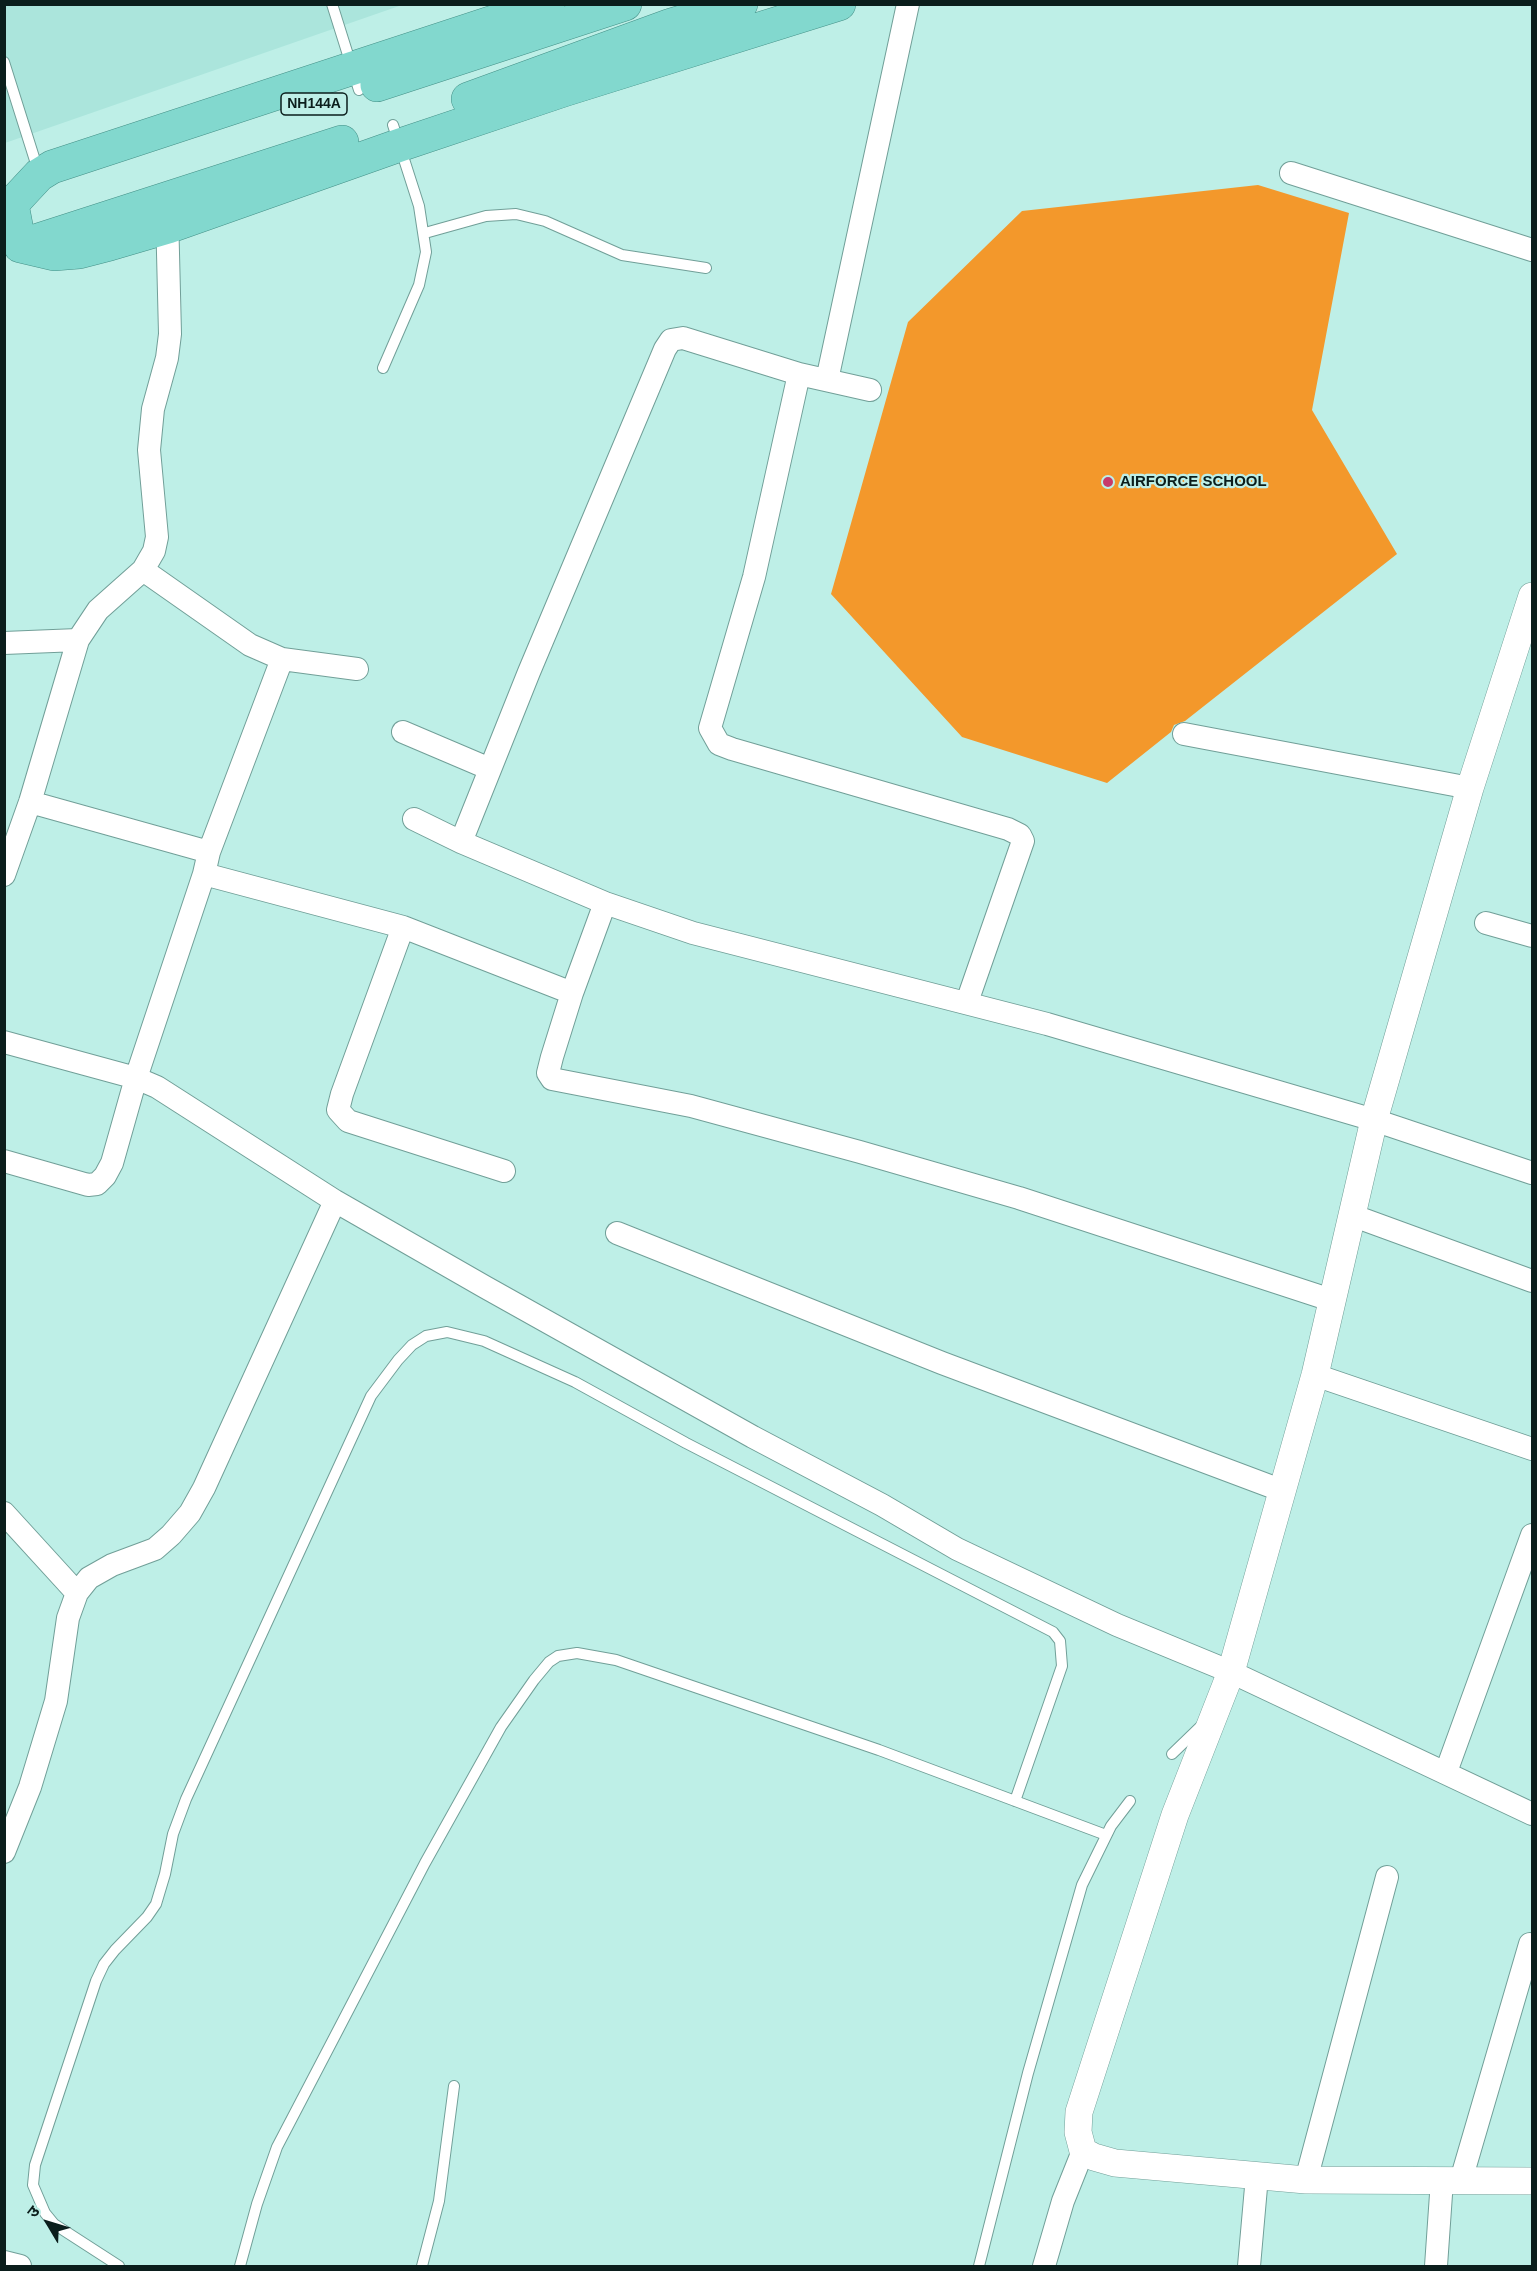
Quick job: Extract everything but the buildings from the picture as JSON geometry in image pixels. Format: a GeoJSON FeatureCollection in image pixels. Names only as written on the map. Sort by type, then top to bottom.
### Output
{"type":"FeatureCollection","features":[{"type":"Feature","properties":{"kind":"highway"},"geometry":{"type":"LineString","coordinates":[[355,80],[548,4]]}},
{"type":"Feature","properties":{"kind":"highway","name":"NH144A"},"geometry":{"type":"LineString","coordinates":[[7,205],[42,183],[355,80],[625,4]]}},
{"type":"Feature","properties":{"kind":"highway"},"geometry":{"type":"LineString","coordinates":[[7,205],[10,252],[167,213],[397,135],[671,25],[741,4]]}},
{"type":"Feature","properties":{"kind":"highway"},"geometry":{"type":"LineString","coordinates":[[397,135],[586,83],[839,4]]}},
{"type":"Feature","properties":{"kind":"street"},"geometry":{"type":"LineString","coordinates":[[827,380],[909,4]]}},
{"type":"Feature","properties":{"kind":"street"},"geometry":{"type":"LineString","coordinates":[[1291,173],[1533,250]]}},
{"type":"Feature","properties":{"kind":"street"},"geometry":{"type":"LineString","coordinates":[[4,875],[9,847],[30,802],[78,640],[98,610],[143,570],[154,551],[157,537],[149,450],[153,409],[167,358],[170,334],[167,213]]}},
{"type":"Feature","properties":{"kind":"street"},"geometry":{"type":"LineString","coordinates":[[461,842],[665,349],[671,340],[683,338],[799,374],[870,390]]}},
{"type":"Feature","properties":{"kind":"street"},"geometry":{"type":"LineString","coordinates":[[799,374],[754,577],[710,728],[719,744],[732,749],[1020,834],[1023,842],[967,1002]]}},
{"type":"Feature","properties":{"kind":"street"},"geometry":{"type":"LineString","coordinates":[[143,570],[250,645],[282,659],[357,669]]}},
{"type":"Feature","properties":{"kind":"street"},"geometry":{"type":"LineString","coordinates":[[1044,2266],[1064,2201],[1083,2151],[1078,2132],[1080,2112],[1175,1815],[1231,1672],[1315,1375],[1331,1300],[1354,1216],[1374,1120],[1470,788],[1533,596]]}},
{"type":"Feature","properties":{"kind":"street"},"geometry":{"type":"LineString","coordinates":[[4,643],[78,640]]}},
{"type":"Feature","properties":{"kind":"street"},"geometry":{"type":"LineString","coordinates":[[4,1161],[88,1185],[97,1184],[105,1176],[112,1163],[136,1078],[207,863],[282,659]]}},
{"type":"Feature","properties":{"kind":"street"},"geometry":{"type":"LineString","coordinates":[[403,732],[490,769]]}},
{"type":"Feature","properties":{"kind":"street"},"geometry":{"type":"LineString","coordinates":[[1184,734],[1470,788]]}},
{"type":"Feature","properties":{"kind":"street"},"geometry":{"type":"LineString","coordinates":[[30,802],[403,927],[572,993]]}},
{"type":"Feature","properties":{"kind":"street"},"geometry":{"type":"LineString","coordinates":[[414,819],[461,842],[605,903],[693,933],[967,1002],[1374,1120],[1533,1173]]}},
{"type":"Feature","properties":{"kind":"street"},"geometry":{"type":"LineString","coordinates":[[605,903],[572,993],[548,1073],[552,1079],[691,1106],[860,1152],[1019,1198],[1331,1300]]}},
{"type":"Feature","properties":{"kind":"street"},"geometry":{"type":"LineString","coordinates":[[1486,923],[1533,936]]}},
{"type":"Feature","properties":{"kind":"street"},"geometry":{"type":"LineString","coordinates":[[403,927],[338,1110],[348,1121],[504,1171]]}},
{"type":"Feature","properties":{"kind":"street"},"geometry":{"type":"LineString","coordinates":[[4,1042],[136,1078],[157,1087],[335,1201],[753,1437],[882,1505],[957,1550],[1117,1625],[1231,1672],[1533,1814]]}},
{"type":"Feature","properties":{"kind":"street"},"geometry":{"type":"LineString","coordinates":[[5,1846],[30,1787],[56,1701],[68,1618],[77,1593],[89,1578],[112,1565],[155,1548],[171,1535],[190,1513],[204,1488],[335,1201]]}},
{"type":"Feature","properties":{"kind":"street"},"geometry":{"type":"LineString","coordinates":[[1354,1216],[1533,1281]]}},
{"type":"Feature","properties":{"kind":"street"},"geometry":{"type":"LineString","coordinates":[[617,1233],[942,1363],[1283,1491]]}},
{"type":"Feature","properties":{"kind":"street"},"geometry":{"type":"LineString","coordinates":[[1315,1375],[1533,1449]]}},
{"type":"Feature","properties":{"kind":"street"},"geometry":{"type":"LineString","coordinates":[[4,1512],[77,1593]]}},
{"type":"Feature","properties":{"kind":"street"},"geometry":{"type":"LineString","coordinates":[[1446,1772],[1533,1535]]}},
{"type":"Feature","properties":{"kind":"street"},"geometry":{"type":"LineString","coordinates":[[1306,2180],[1387,1877]]}},
{"type":"Feature","properties":{"kind":"street"},"geometry":{"type":"LineString","coordinates":[[1436,2266],[1452,2180],[1530,1944]]}},
{"type":"Feature","properties":{"kind":"street"},"geometry":{"type":"LineString","coordinates":[[1083,2151],[1115,2163],[1306,2180],[1533,2181]]}},
{"type":"Feature","properties":{"kind":"street"},"geometry":{"type":"LineString","coordinates":[[1249,2266],[1257,2176]]}},
{"type":"Feature","properties":{"kind":"street"},"geometry":{"type":"LineString","coordinates":[[4,2262],[20,2266]]}},
{"type":"Feature","properties":{"kind":"lane"},"geometry":{"type":"LineString","coordinates":[[332,4],[355,80]]}},
{"type":"Feature","properties":{"kind":"lane"},"geometry":{"type":"LineString","coordinates":[[4,62],[42,183]]}},
{"type":"Feature","properties":{"kind":"lane"},"geometry":{"type":"LineString","coordinates":[[383,368],[419,285],[426,252],[419,206],[397,135]]}},
{"type":"Feature","properties":{"kind":"lane"},"geometry":{"type":"LineString","coordinates":[[424,233],[486,216],[516,214],[545,221],[622,255],[706,268]]}},
{"type":"Feature","properties":{"kind":"lane"},"geometry":{"type":"LineString","coordinates":[[119,2266],[54,2224],[45,2213],[33,2185],[35,2165],[96,1981],[104,1964],[156,1904],[173,1834],[186,1799],[371,1396],[398,1360],[412,1345],[426,1336],[447,1332],[484,1341],[574,1382],[707,1454],[1053,1632],[1060,1641],[1062,1666],[1016,1801]]}},
{"type":"Feature","properties":{"kind":"lane"},"geometry":{"type":"LineString","coordinates":[[240,2266],[257,2204],[277,2147],[330,2044],[425,1863],[501,1727],[534,1680],[549,1662],[558,1656],[577,1653],[615,1660],[879,1750],[1106,1835]]}},
{"type":"Feature","properties":{"kind":"lane"},"geometry":{"type":"LineString","coordinates":[[1173,1754],[1216,1711]]}},
{"type":"Feature","properties":{"kind":"lane"},"geometry":{"type":"LineString","coordinates":[[979,2266],[1028,2073],[1079,1896],[1106,1835],[1130,1801]]}},
{"type":"Feature","properties":{"kind":"lane"},"geometry":{"type":"LineString","coordinates":[[422,2266],[439,2201],[454,2086]]}},
{"type":"Feature","properties":{"kind":"shaded area"},"geometry":{"type":"Polygon","coordinates":[[[5,4],[402,5],[5,143],[5,4]]]}},
{"type":"Feature","properties":{"kind":"place","name":"AIRFORCE SCHOOL"},"geometry":{"type":"Point","coordinates":[1108,482]}}]}
